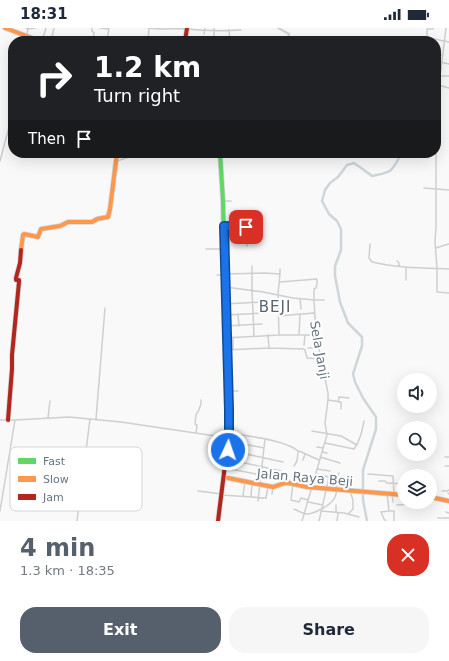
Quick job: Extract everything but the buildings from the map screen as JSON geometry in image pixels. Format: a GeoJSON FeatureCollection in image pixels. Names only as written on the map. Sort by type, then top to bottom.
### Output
{"type":"FeatureCollection","features":[{"type":"Feature","properties":{"kind":"street"},"geometry":{"type":"LineString","coordinates":[[5,28],[26,36],[27,28],[35,28]]}},
{"type":"Feature","properties":{"kind":"street"},"geometry":{"type":"LineString","coordinates":[[100,28],[109,29]]}},
{"type":"Feature","properties":{"kind":"street"},"geometry":{"type":"LineString","coordinates":[[149,28],[241,30]]}},
{"type":"Feature","properties":{"kind":"street"},"geometry":{"type":"LineString","coordinates":[[426,36],[428,29],[433,28]]}},
{"type":"Feature","properties":{"kind":"street"},"geometry":{"type":"LineString","coordinates":[[441,71],[446,28]]}},
{"type":"Feature","properties":{"kind":"street"},"geometry":{"type":"LineString","coordinates":[[204,29],[204,34]]}},
{"type":"Feature","properties":{"kind":"street"},"geometry":{"type":"LineString","coordinates":[[229,30],[230,36]]}},
{"type":"Feature","properties":{"kind":"street"},"geometry":{"type":"LineString","coordinates":[[441,41],[449,42]]}},
{"type":"Feature","properties":{"kind":"street"},"geometry":{"type":"LineString","coordinates":[[441,63],[449,64]]}},
{"type":"Feature","properties":{"kind":"street"},"geometry":{"type":"LineString","coordinates":[[0,161],[8,131]]}},
{"type":"Feature","properties":{"kind":"street"},"geometry":{"type":"LineString","coordinates":[[8,420],[19,282],[16,278],[20,262],[23,236],[24,234],[38,236],[41,229],[60,226],[68,222],[92,222],[96,219],[108,217],[116,158]]}},
{"type":"Feature","properties":{"kind":"street"},"geometry":{"type":"LineString","coordinates":[[116,162],[126,158]]}},
{"type":"Feature","properties":{"kind":"street"},"geometry":{"type":"LineString","coordinates":[[218,521],[226,476],[225,468],[229,439],[224,226],[220,158]]}},
{"type":"Feature","properties":{"kind":"street"},"geometry":{"type":"LineString","coordinates":[[436,158],[435,241],[437,291],[449,293]]}},
{"type":"Feature","properties":{"kind":"street"},"geometry":{"type":"LineString","coordinates":[[424,188],[449,190]]}},
{"type":"Feature","properties":{"kind":"street"},"geometry":{"type":"LineString","coordinates":[[223,201],[231,201]]}},
{"type":"Feature","properties":{"kind":"street"},"geometry":{"type":"LineString","coordinates":[[224,226],[246,227],[247,246]]}},
{"type":"Feature","properties":{"kind":"street"},"geometry":{"type":"LineString","coordinates":[[370,244],[369,258],[372,262],[406,267],[449,269]]}},
{"type":"Feature","properties":{"kind":"street"},"geometry":{"type":"LineString","coordinates":[[436,248],[449,244]]}},
{"type":"Feature","properties":{"kind":"street"},"geometry":{"type":"LineString","coordinates":[[206,249],[224,249]]}},
{"type":"Feature","properties":{"kind":"street"},"geometry":{"type":"LineString","coordinates":[[397,261],[399,266]]}},
{"type":"Feature","properties":{"kind":"street"},"geometry":{"type":"LineString","coordinates":[[252,266],[254,336]]}},
{"type":"Feature","properties":{"kind":"street"},"geometry":{"type":"LineString","coordinates":[[406,267],[406,280]]}},
{"type":"Feature","properties":{"kind":"street"},"geometry":{"type":"LineString","coordinates":[[279,335],[278,294],[280,269]]}},
{"type":"Feature","properties":{"kind":"street"},"geometry":{"type":"LineString","coordinates":[[217,275],[265,273],[280,274]]}},
{"type":"Feature","properties":{"kind":"street"},"geometry":{"type":"LineString","coordinates":[[280,282],[317,279],[316,275]]}},
{"type":"Feature","properties":{"kind":"street","name":"Sela Janji"},"geometry":{"type":"LineString","coordinates":[[302,521],[327,433],[325,420],[328,400],[327,388],[316,335],[314,313],[314,289],[317,285],[317,279]]}},
{"type":"Feature","properties":{"kind":"street"},"geometry":{"type":"LineString","coordinates":[[225,287],[278,294],[300,299],[324,300]]}},
{"type":"Feature","properties":{"kind":"street"},"geometry":{"type":"LineString","coordinates":[[300,299],[301,309]]}},
{"type":"Feature","properties":{"kind":"street"},"geometry":{"type":"LineString","coordinates":[[225,304],[262,302]]}},
{"type":"Feature","properties":{"kind":"street"},"geometry":{"type":"LineString","coordinates":[[96,419],[105,308]]}},
{"type":"Feature","properties":{"kind":"street"},"geometry":{"type":"LineString","coordinates":[[226,315],[266,313]]}},
{"type":"Feature","properties":{"kind":"street"},"geometry":{"type":"LineString","coordinates":[[278,316],[314,313]]}},
{"type":"Feature","properties":{"kind":"street"},"geometry":{"type":"LineString","coordinates":[[299,335],[300,314]]}},
{"type":"Feature","properties":{"kind":"street"},"geometry":{"type":"LineString","coordinates":[[238,315],[239,326]]}},
{"type":"Feature","properties":{"kind":"street"},"geometry":{"type":"LineString","coordinates":[[226,326],[262,324]]}},
{"type":"Feature","properties":{"kind":"street"},"geometry":{"type":"LineString","coordinates":[[226,338],[268,335],[316,335]]}},
{"type":"Feature","properties":{"kind":"street"},"geometry":{"type":"LineString","coordinates":[[268,335],[269,348]]}},
{"type":"Feature","properties":{"kind":"street"},"geometry":{"type":"LineString","coordinates":[[304,345],[305,335]]}},
{"type":"Feature","properties":{"kind":"street"},"geometry":{"type":"LineString","coordinates":[[233,337],[233,350]]}},
{"type":"Feature","properties":{"kind":"street"},"geometry":{"type":"LineString","coordinates":[[227,350],[269,348],[304,349],[307,358],[321,359]]}},
{"type":"Feature","properties":{"kind":"street"},"geometry":{"type":"LineString","coordinates":[[308,348],[319,348]]}},
{"type":"Feature","properties":{"kind":"street"},"geometry":{"type":"LineString","coordinates":[[228,391],[238,391]]}},
{"type":"Feature","properties":{"kind":"street"},"geometry":{"type":"LineString","coordinates":[[338,402],[340,397],[349,398]]}},
{"type":"Feature","properties":{"kind":"street"},"geometry":{"type":"LineString","coordinates":[[196,433],[198,426],[195,424],[196,413],[198,412],[201,400]]}},
{"type":"Feature","properties":{"kind":"street"},"geometry":{"type":"LineString","coordinates":[[328,400],[341,402],[341,409]]}},
{"type":"Feature","properties":{"kind":"street"},"geometry":{"type":"LineString","coordinates":[[48,418],[50,401]]}},
{"type":"Feature","properties":{"kind":"street"},"geometry":{"type":"LineString","coordinates":[[0,420],[69,417],[96,419],[196,433],[229,439],[264,448]]}},
{"type":"Feature","properties":{"kind":"street"},"geometry":{"type":"LineString","coordinates":[[86,447],[90,419]]}},
{"type":"Feature","properties":{"kind":"street"},"geometry":{"type":"LineString","coordinates":[[0,511],[14,420]]}},
{"type":"Feature","properties":{"kind":"street"},"geometry":{"type":"LineString","coordinates":[[325,443],[353,450],[361,435],[364,421]]}},
{"type":"Feature","properties":{"kind":"street"},"geometry":{"type":"LineString","coordinates":[[312,431],[341,436],[357,445]]}},
{"type":"Feature","properties":{"kind":"street"},"geometry":{"type":"LineString","coordinates":[[229,433],[289,445],[298,451],[320,460]]}},
{"type":"Feature","properties":{"kind":"street"},"geometry":{"type":"LineString","coordinates":[[258,501],[265,439]]}},
{"type":"Feature","properties":{"kind":"street"},"geometry":{"type":"LineString","coordinates":[[317,447],[323,448]]}},
{"type":"Feature","properties":{"kind":"street"},"geometry":{"type":"LineString","coordinates":[[228,450],[283,462]]}},
{"type":"Feature","properties":{"kind":"street"},"geometry":{"type":"LineString","coordinates":[[294,466],[297,461],[298,451]]}},
{"type":"Feature","properties":{"kind":"street"},"geometry":{"type":"LineString","coordinates":[[322,452],[327,453]]}},
{"type":"Feature","properties":{"kind":"street"},"geometry":{"type":"LineString","coordinates":[[303,460],[305,454]]}},
{"type":"Feature","properties":{"kind":"street"},"geometry":{"type":"LineString","coordinates":[[320,457],[340,463]]}},
{"type":"Feature","properties":{"kind":"street"},"geometry":{"type":"LineString","coordinates":[[227,459],[281,471]]}},
{"type":"Feature","properties":{"kind":"street"},"geometry":{"type":"LineString","coordinates":[[225,468],[261,475]]}},
{"type":"Feature","properties":{"kind":"street"},"geometry":{"type":"LineString","coordinates":[[317,469],[330,471]]}},
{"type":"Feature","properties":{"kind":"street"},"geometry":{"type":"LineString","coordinates":[[294,509],[304,514],[313,512],[334,500],[339,473]]}},
{"type":"Feature","properties":{"kind":"street"},"geometry":{"type":"LineString","coordinates":[[316,474],[328,476],[319,521]]}},
{"type":"Feature","properties":{"kind":"street"},"geometry":{"type":"LineString","coordinates":[[368,474],[393,476],[393,502]]}},
{"type":"Feature","properties":{"kind":"street","name":"Jalan Raya Beji"},"geometry":{"type":"LineString","coordinates":[[226,476],[273,487],[285,483],[292,483],[326,489],[397,494]]}},
{"type":"Feature","properties":{"kind":"street"},"geometry":{"type":"LineString","coordinates":[[344,478],[349,485],[354,504],[353,508],[348,514]]}},
{"type":"Feature","properties":{"kind":"street"},"geometry":{"type":"LineString","coordinates":[[243,496],[245,481]]}},
{"type":"Feature","properties":{"kind":"street"},"geometry":{"type":"LineString","coordinates":[[379,481],[397,483]]}},
{"type":"Feature","properties":{"kind":"street"},"geometry":{"type":"LineString","coordinates":[[251,496],[252,483]]}},
{"type":"Feature","properties":{"kind":"street"},"geometry":{"type":"LineString","coordinates":[[292,483],[291,500],[299,502],[301,498],[322,507]]}},
{"type":"Feature","properties":{"kind":"street"},"geometry":{"type":"LineString","coordinates":[[198,491],[222,495],[267,498],[268,486]]}},
{"type":"Feature","properties":{"kind":"street"},"geometry":{"type":"LineString","coordinates":[[272,494],[273,487]]}},
{"type":"Feature","properties":{"kind":"street"},"geometry":{"type":"LineString","coordinates":[[442,491],[449,490]]}},
{"type":"Feature","properties":{"kind":"street"},"geometry":{"type":"LineString","coordinates":[[387,494],[389,511]]}},
{"type":"Feature","properties":{"kind":"street"},"geometry":{"type":"LineString","coordinates":[[437,498],[449,501]]}},
{"type":"Feature","properties":{"kind":"street"},"geometry":{"type":"LineString","coordinates":[[336,506],[337,521]]}},
{"type":"Feature","properties":{"kind":"street"},"geometry":{"type":"LineString","coordinates":[[76,521],[77,511]]}},
{"type":"Feature","properties":{"kind":"street"},"geometry":{"type":"LineString","coordinates":[[321,511],[337,512],[359,517]]}},
{"type":"Feature","properties":{"kind":"street"},"geometry":{"type":"LineString","coordinates":[[386,521],[382,512],[389,511],[394,511],[394,521]]}},
{"type":"Feature","properties":{"kind":"street"},"geometry":{"type":"LineString","coordinates":[[438,518],[449,518]]}},
{"type":"Feature","properties":{"kind":"waterway"},"geometry":{"type":"LineString","coordinates":[[278,28],[289,34],[289,36]]}},
{"type":"Feature","properties":{"kind":"waterway"},"geometry":{"type":"LineString","coordinates":[[367,521],[363,500],[363,470],[376,429],[376,417],[363,398],[355,382],[353,374],[362,346],[362,337],[348,323],[340,302],[335,276],[335,266],[341,250],[341,229],[337,221],[329,214],[322,201],[325,190],[347,165],[354,163],[372,176],[390,171],[399,158]]}},
{"type":"Feature","properties":{"kind":"traffic: fast"},"geometry":{"type":"LineString","coordinates":[[220,158],[224,256]]}},
{"type":"Feature","properties":{"kind":"traffic: slow"},"geometry":{"type":"LineString","coordinates":[[5,28],[27,36]]}},
{"type":"Feature","properties":{"kind":"traffic: slow"},"geometry":{"type":"LineString","coordinates":[[21,250],[24,234],[38,237],[41,229],[60,226],[68,222],[92,222],[97,219],[108,217],[116,158]]}},
{"type":"Feature","properties":{"kind":"traffic: slow"},"geometry":{"type":"LineString","coordinates":[[228,478],[273,487],[289,483],[307,487],[397,494]]}},
{"type":"Feature","properties":{"kind":"traffic: slow"},"geometry":{"type":"LineString","coordinates":[[437,498],[449,501]]}},
{"type":"Feature","properties":{"kind":"traffic: jam"},"geometry":{"type":"LineString","coordinates":[[186,36],[187,28]]}},
{"type":"Feature","properties":{"kind":"traffic: jam"},"geometry":{"type":"LineString","coordinates":[[8,420],[19,282],[16,278],[20,263],[21,250]]}},
{"type":"Feature","properties":{"kind":"traffic: jam"},"geometry":{"type":"LineString","coordinates":[[218,521],[229,433],[224,256]]}},
{"type":"Feature","properties":{"kind":"district","name":"BEJI"},"geometry":{"type":"Point","coordinates":[275,307]}},
{"type":"Feature","properties":{"kind":"route"},"geometry":{"type":"LineString","coordinates":[[228,450],[229,410],[224,226],[246,227]]}}]}
